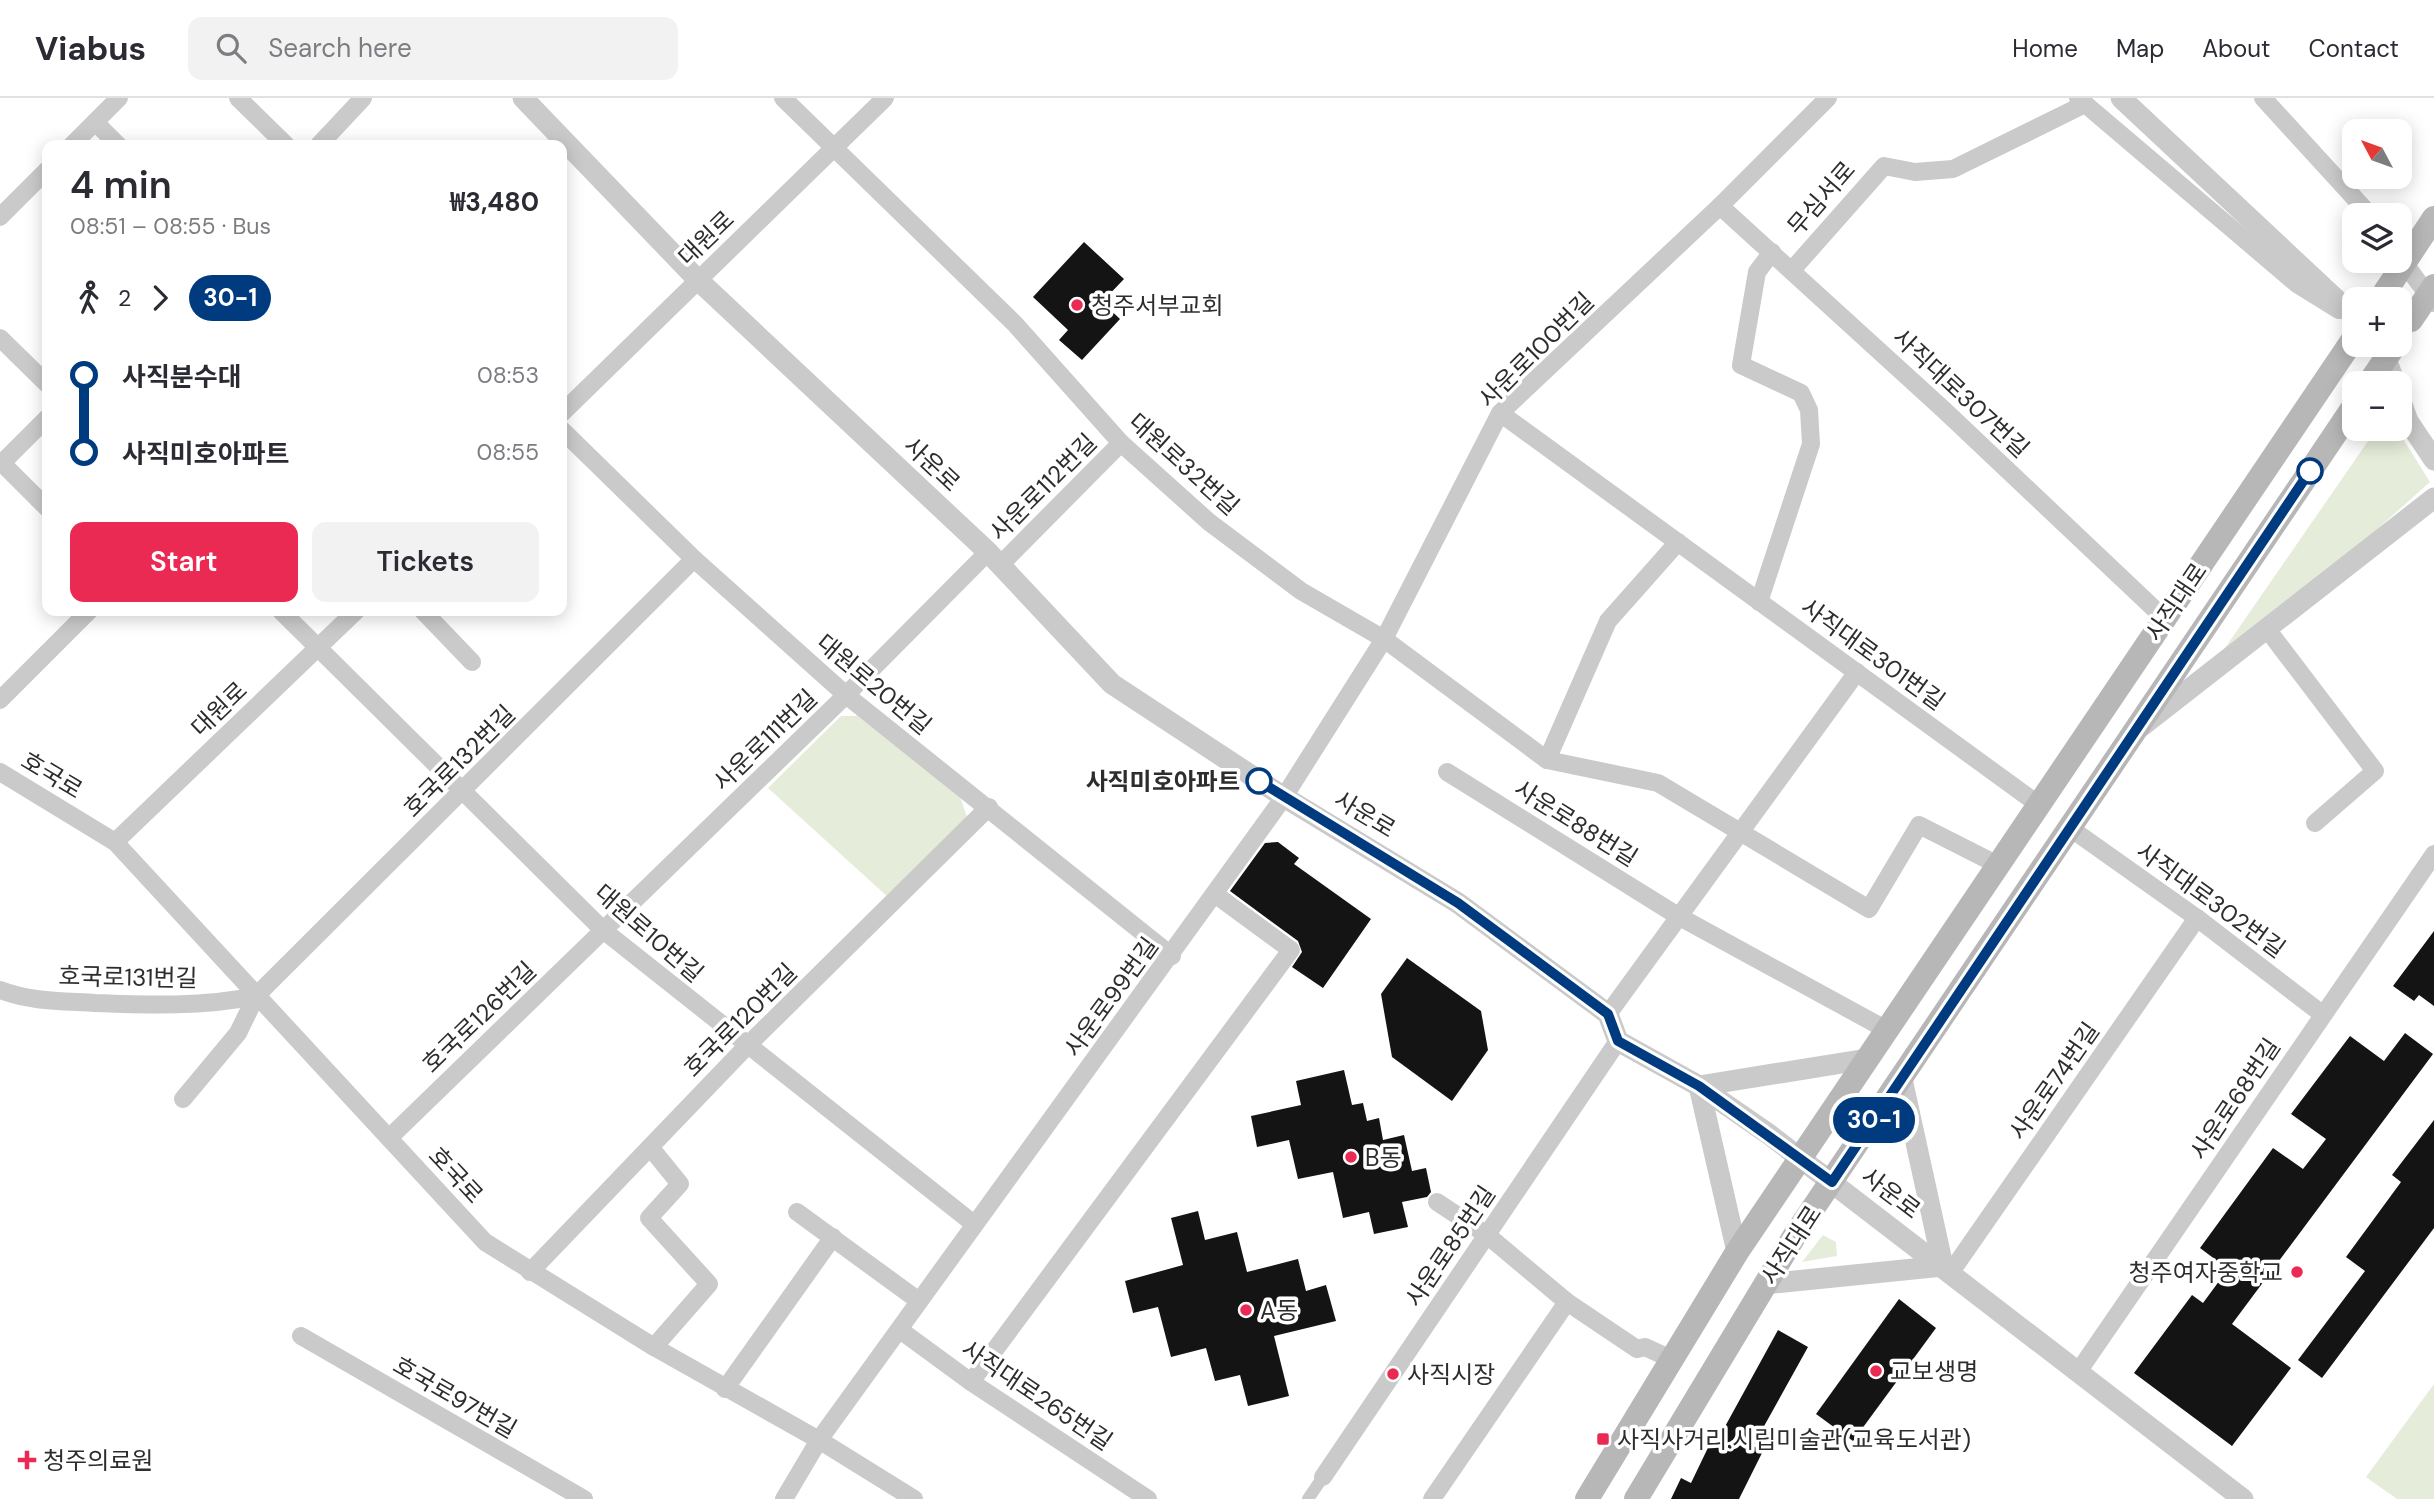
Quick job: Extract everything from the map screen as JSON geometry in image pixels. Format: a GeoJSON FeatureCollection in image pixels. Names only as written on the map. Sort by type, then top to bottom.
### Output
{"type":"FeatureCollection","features":[{"type":"Feature","properties":{"kind":"main road"},"geometry":{"type":"LineString","coordinates":[[2389,287],[2434,218]]}},
{"type":"Feature","properties":{"kind":"main road"},"geometry":{"type":"LineString","coordinates":[[2412,320],[2434,286]]}},
{"type":"Feature","properties":{"kind":"main road","name":"사직대로"},"geometry":{"type":"LineString","coordinates":[[1587,1499],[1737,1252],[2342,356]]}},
{"type":"Feature","properties":{"kind":"main road","name":"사직대로"},"geometry":{"type":"LineString","coordinates":[[1636,1499],[1765,1284],[2342,424]]}},
{"type":"Feature","properties":{"kind":"street"},"geometry":{"type":"LineString","coordinates":[[77,140],[119,98]]}},
{"type":"Feature","properties":{"kind":"street"},"geometry":{"type":"LineString","coordinates":[[238,98],[281,140]]}},
{"type":"Feature","properties":{"kind":"street"},"geometry":{"type":"LineString","coordinates":[[324,140],[363,98]]}},
{"type":"Feature","properties":{"kind":"street","name":"사운로"},"geometry":{"type":"LineString","coordinates":[[523,98],[563,140]]}},
{"type":"Feature","properties":{"kind":"street","name":"대원로32번길"},"geometry":{"type":"LineString","coordinates":[[783,98],[1015,324],[1121,443],[1219,530],[1301,591],[1384,639],[1547,760],[1658,783],[1738,833]]}},
{"type":"Feature","properties":{"kind":"street","name":"대원로"},"geometry":{"type":"LineString","coordinates":[[567,408],[885,98]]}},
{"type":"Feature","properties":{"kind":"street","name":"사운로100번길"},"geometry":{"type":"LineString","coordinates":[[1284,797],[1384,639],[1500,413],[1720,206],[1828,98]]}},
{"type":"Feature","properties":{"kind":"street"},"geometry":{"type":"LineString","coordinates":[[2121,98],[2342,307]]}},
{"type":"Feature","properties":{"kind":"street"},"geometry":{"type":"LineString","coordinates":[[2263,98],[2359,203]]}},
{"type":"Feature","properties":{"kind":"street"},"geometry":{"type":"LineString","coordinates":[[2081,101],[2297,284],[2342,311]]}},
{"type":"Feature","properties":{"kind":"street","name":"무심서로"},"geometry":{"type":"LineString","coordinates":[[1792,270],[1884,166],[1915,172],[1953,169],[2081,101]]}},
{"type":"Feature","properties":{"kind":"street"},"geometry":{"type":"LineString","coordinates":[[95,122],[113,140]]}},
{"type":"Feature","properties":{"kind":"street","name":"사운로"},"geometry":{"type":"LineString","coordinates":[[567,144],[698,280],[994,559],[1112,684],[1284,797],[1458,903],[1608,1014]]}},
{"type":"Feature","properties":{"kind":"street"},"geometry":{"type":"LineString","coordinates":[[0,217],[42,175]]}},
{"type":"Feature","properties":{"kind":"street","name":"사직대로307번길"},"geometry":{"type":"LineString","coordinates":[[1720,206],[2165,619]]}},
{"type":"Feature","properties":{"kind":"street"},"geometry":{"type":"LineString","coordinates":[[1759,601],[1811,444],[1808,410],[1801,393],[1741,365],[1757,272],[1772,252]]}},
{"type":"Feature","properties":{"kind":"street"},"geometry":{"type":"LineString","coordinates":[[2412,273],[2434,303]]}},
{"type":"Feature","properties":{"kind":"street"},"geometry":{"type":"LineString","coordinates":[[0,338],[42,379]]}},
{"type":"Feature","properties":{"kind":"street","name":"사직대로301번길"},"geometry":{"type":"LineString","coordinates":[[1500,413],[2039,805]]}},
{"type":"Feature","properties":{"kind":"street"},"geometry":{"type":"LineString","coordinates":[[42,423],[1,464],[42,503]]}},
{"type":"Feature","properties":{"kind":"street"},"geometry":{"type":"LineString","coordinates":[[2412,427],[2434,460]]}},
{"type":"Feature","properties":{"kind":"street","name":"대원로20번길"},"geometry":{"type":"LineString","coordinates":[[567,435],[694,559],[846,695],[1172,956]]}},
{"type":"Feature","properties":{"kind":"street","name":"사운로112번길"},"geometry":{"type":"LineString","coordinates":[[994,559],[1121,443]]}},
{"type":"Feature","properties":{"kind":"street"},"geometry":{"type":"LineString","coordinates":[[2135,732],[2434,498]]}},
{"type":"Feature","properties":{"kind":"street"},"geometry":{"type":"LineString","coordinates":[[1547,760],[1608,621],[1678,542]]}},
{"type":"Feature","properties":{"kind":"street","name":"호국로132번길"},"geometry":{"type":"LineString","coordinates":[[256,996],[694,559]]}},
{"type":"Feature","properties":{"kind":"street","name":"사운로111번길"},"geometry":{"type":"LineString","coordinates":[[603,930],[846,695],[994,559]]}},
{"type":"Feature","properties":{"kind":"street"},"geometry":{"type":"LineString","coordinates":[[0,699],[84,616]]}},
{"type":"Feature","properties":{"kind":"street","name":"대원로10번길"},"geometry":{"type":"LineString","coordinates":[[286,616],[603,930],[974,1224]]}},
{"type":"Feature","properties":{"kind":"street","name":"대원로"},"geometry":{"type":"LineString","coordinates":[[115,842],[351,616]]}},
{"type":"Feature","properties":{"kind":"street"},"geometry":{"type":"LineString","coordinates":[[428,616],[472,662]]}},
{"type":"Feature","properties":{"kind":"street"},"geometry":{"type":"LineString","coordinates":[[2267,629],[2375,771],[2315,822]]}},
{"type":"Feature","properties":{"kind":"street"},"geometry":{"type":"LineString","coordinates":[[1618,1041],[1608,1014],[1857,672]]}},
{"type":"Feature","properties":{"kind":"street","name":"호국로"},"geometry":{"type":"LineString","coordinates":[[0,772],[115,842],[485,1242],[654,1347],[819,1440],[914,1499]]}},
{"type":"Feature","properties":{"kind":"street","name":"사운로88번길"},"geometry":{"type":"LineString","coordinates":[[1447,772],[1678,916]]}},
{"type":"Feature","properties":{"kind":"street","name":"사운로99번길"},"geometry":{"type":"LineString","coordinates":[[784,1499],[819,1440],[1172,956],[1284,797]]}},
{"type":"Feature","properties":{"kind":"street","name":"호국로120번길"},"geometry":{"type":"LineString","coordinates":[[530,1272],[747,1046],[989,807]]}},
{"type":"Feature","properties":{"kind":"street"},"geometry":{"type":"LineString","coordinates":[[1738,833],[1869,909],[1919,825],[1998,865]]}},
{"type":"Feature","properties":{"kind":"street","name":"사직대로302번길"},"geometry":{"type":"LineString","coordinates":[[2070,828],[2197,918],[2322,1014]]}},
{"type":"Feature","properties":{"kind":"street","name":"사운로68번길"},"geometry":{"type":"LineString","coordinates":[[2078,1372],[2434,854]]}},
{"type":"Feature","properties":{"kind":"street"},"geometry":{"type":"LineString","coordinates":[[971,1382],[1291,950],[1216,895]]}},
{"type":"Feature","properties":{"kind":"street"},"geometry":{"type":"LineString","coordinates":[[1678,916],[1887,1030]]}},
{"type":"Feature","properties":{"kind":"street","name":"사운로74번길"},"geometry":{"type":"LineString","coordinates":[[1947,1269],[2197,918]]}},
{"type":"Feature","properties":{"kind":"street","name":"호국로126번길"},"geometry":{"type":"LineString","coordinates":[[389,1138],[603,930]]}},
{"type":"Feature","properties":{"kind":"street","name":"호국로131번길"},"geometry":{"type":"LineString","coordinates":[[0,990],[25,1000],[148,1005],[227,1002],[256,996]]}},
{"type":"Feature","properties":{"kind":"street"},"geometry":{"type":"LineString","coordinates":[[183,1099],[238,1033],[256,996]]}},
{"type":"Feature","properties":{"kind":"street","name":"사운로"},"geometry":{"type":"LineString","coordinates":[[1618,1041],[1699,1086],[1801,1158],[2243,1499]]}},
{"type":"Feature","properties":{"kind":"street","name":"사운로85번길"},"geometry":{"type":"LineString","coordinates":[[1323,1477],[1618,1041]]}},
{"type":"Feature","properties":{"kind":"street"},"geometry":{"type":"LineString","coordinates":[[1737,1252],[1699,1086],[1867,1059]]}},
{"type":"Feature","properties":{"kind":"street"},"geometry":{"type":"LineString","coordinates":[[1765,1284],[1947,1269],[1902,1079]]}},
{"type":"Feature","properties":{"kind":"street"},"geometry":{"type":"LineString","coordinates":[[650,1147],[680,1184],[649,1218],[709,1284],[654,1347]]}},
{"type":"Feature","properties":{"kind":"street"},"geometry":{"type":"LineString","coordinates":[[1437,1202],[1487,1235],[1567,1302],[1637,1349],[1644,1347],[1671,1359]]}},
{"type":"Feature","properties":{"kind":"street"},"geometry":{"type":"LineString","coordinates":[[797,1212],[919,1301]]}},
{"type":"Feature","properties":{"kind":"street"},"geometry":{"type":"LineString","coordinates":[[725,1389],[833,1237]]}},
{"type":"Feature","properties":{"kind":"street"},"geometry":{"type":"LineString","coordinates":[[1432,1499],[1567,1302]]}},
{"type":"Feature","properties":{"kind":"street","name":"사직대로265번길"},"geometry":{"type":"LineString","coordinates":[[900,1330],[971,1382],[1148,1499]]}},
{"type":"Feature","properties":{"kind":"street","name":"호국로97번길"},"geometry":{"type":"LineString","coordinates":[[301,1336],[584,1499]]}},
{"type":"Feature","properties":{"kind":"street"},"geometry":{"type":"LineString","coordinates":[[1308,1499],[1323,1477]]}},
{"type":"Feature","properties":{"kind":"green space"},"geometry":{"type":"Polygon","coordinates":[[[2368,441],[2404,441],[2430,482],[2279,617],[2216,661],[2368,441]]]}},
{"type":"Feature","properties":{"kind":"green space"},"geometry":{"type":"Polygon","coordinates":[[[841,716],[858,716],[960,796],[967,817],[889,898],[768,788],[841,716]]]}},
{"type":"Feature","properties":{"kind":"green space"},"geometry":{"type":"Polygon","coordinates":[[[1823,1235],[1836,1242],[1837,1256],[1802,1262],[1823,1235]]]}},
{"type":"Feature","properties":{"kind":"green space"},"geometry":{"type":"Polygon","coordinates":[[[2434,1384],[2434,1499],[2397,1499],[2366,1477],[2434,1384]]]}},
{"type":"Feature","properties":{"kind":"building"},"geometry":{"type":"Polygon","coordinates":[[[1084,242],[1124,279],[1102,302],[1120,319],[1082,360],[1059,340],[1068,330],[1033,297],[1084,242]]]}},
{"type":"Feature","properties":{"kind":"building"},"geometry":{"type":"Polygon","coordinates":[[[1278,842],[1299,858],[1294,864],[1371,919],[1323,988],[1292,967],[1302,952],[1298,941],[1230,891],[1265,843],[1278,842]]]}},
{"type":"Feature","properties":{"kind":"building"},"geometry":{"type":"Polygon","coordinates":[[[2434,931],[2434,1006],[2419,995],[2414,1001],[2393,986],[2434,931]]]}},
{"type":"Feature","properties":{"kind":"building"},"geometry":{"type":"Polygon","coordinates":[[[1407,958],[1481,1011],[1488,1050],[1452,1101],[1392,1057],[1381,994],[1407,958]]]}},
{"type":"Feature","properties":{"kind":"building"},"geometry":{"type":"Polygon","coordinates":[[[2405,1033],[2433,1054],[2232,1324],[2291,1368],[2232,1446],[2134,1373],[2192,1295],[2203,1303],[2228,1269],[2200,1248],[2273,1148],[2303,1169],[2326,1139],[2291,1114],[2350,1036],[2384,1061],[2405,1033]]]}},
{"type":"Feature","properties":{"kind":"building","name":"B동"},"geometry":{"type":"Polygon","coordinates":[[[1344,1070],[1352,1105],[1363,1103],[1367,1121],[1379,1118],[1383,1140],[1404,1135],[1412,1171],[1426,1168],[1431,1192],[1427,1197],[1402,1202],[1408,1227],[1374,1234],[1369,1212],[1343,1218],[1333,1172],[1298,1179],[1289,1140],[1257,1147],[1251,1116],[1301,1105],[1296,1081],[1344,1070]]]}},
{"type":"Feature","properties":{"kind":"building"},"geometry":{"type":"Polygon","coordinates":[[[2434,1120],[2434,1228],[2322,1378],[2298,1360],[2365,1271],[2346,1257],[2401,1182],[2392,1175],[2434,1120]]]}},
{"type":"Feature","properties":{"kind":"building","name":"A동"},"geometry":{"type":"Polygon","coordinates":[[[1198,1211],[1205,1240],[1237,1232],[1247,1272],[1298,1259],[1306,1291],[1326,1285],[1336,1321],[1274,1336],[1289,1396],[1248,1406],[1240,1375],[1215,1381],[1206,1348],[1171,1357],[1158,1307],[1133,1313],[1125,1281],[1183,1265],[1171,1218],[1198,1211]]]}},
{"type":"Feature","properties":{"kind":"building","name":"교보생명"},"geometry":{"type":"Polygon","coordinates":[[[1899,1299],[1936,1328],[1853,1441],[1816,1414],[1899,1299]]]}},
{"type":"Feature","properties":{"kind":"building"},"geometry":{"type":"Polygon","coordinates":[[[1778,1330],[1808,1347],[1753,1446],[1763,1451],[1739,1499],[1671,1499],[1681,1478],[1691,1483],[1717,1429],[1722,1432],[1778,1330]]]}},
{"type":"Feature","properties":{"kind":"bus line","name":"30-1"},"geometry":{"type":"LineString","coordinates":[[1259,781],[1458,903],[1608,1014],[1618,1041],[1699,1086],[1832,1182],[2310,471]]}},
{"type":"Feature","properties":{"kind":"place","name":"청주서부교회"},"geometry":{"type":"Point","coordinates":[1077,305]}},
{"type":"Feature","properties":{"kind":"place","name":"사직미호아파트"},"geometry":{"type":"Point","coordinates":[1259,781]}},
{"type":"Feature","properties":{"kind":"place","name":"B동"},"geometry":{"type":"Point","coordinates":[1351,1157]}},
{"type":"Feature","properties":{"kind":"place","name":"청주여자중학교"},"geometry":{"type":"Point","coordinates":[2297,1272]}},
{"type":"Feature","properties":{"kind":"place","name":"A동"},"geometry":{"type":"Point","coordinates":[1246,1310]}},
{"type":"Feature","properties":{"kind":"place","name":"교보생명"},"geometry":{"type":"Point","coordinates":[1876,1371]}},
{"type":"Feature","properties":{"kind":"place","name":"사직시장"},"geometry":{"type":"Point","coordinates":[1393,1374]}},
{"type":"Feature","properties":{"kind":"place","name":"사직사거리.시립미술관(교육도서관)"},"geometry":{"type":"Point","coordinates":[1603,1439]}},
{"type":"Feature","properties":{"kind":"place","name":"청주의료원"},"geometry":{"type":"Point","coordinates":[27,1460]}}]}
